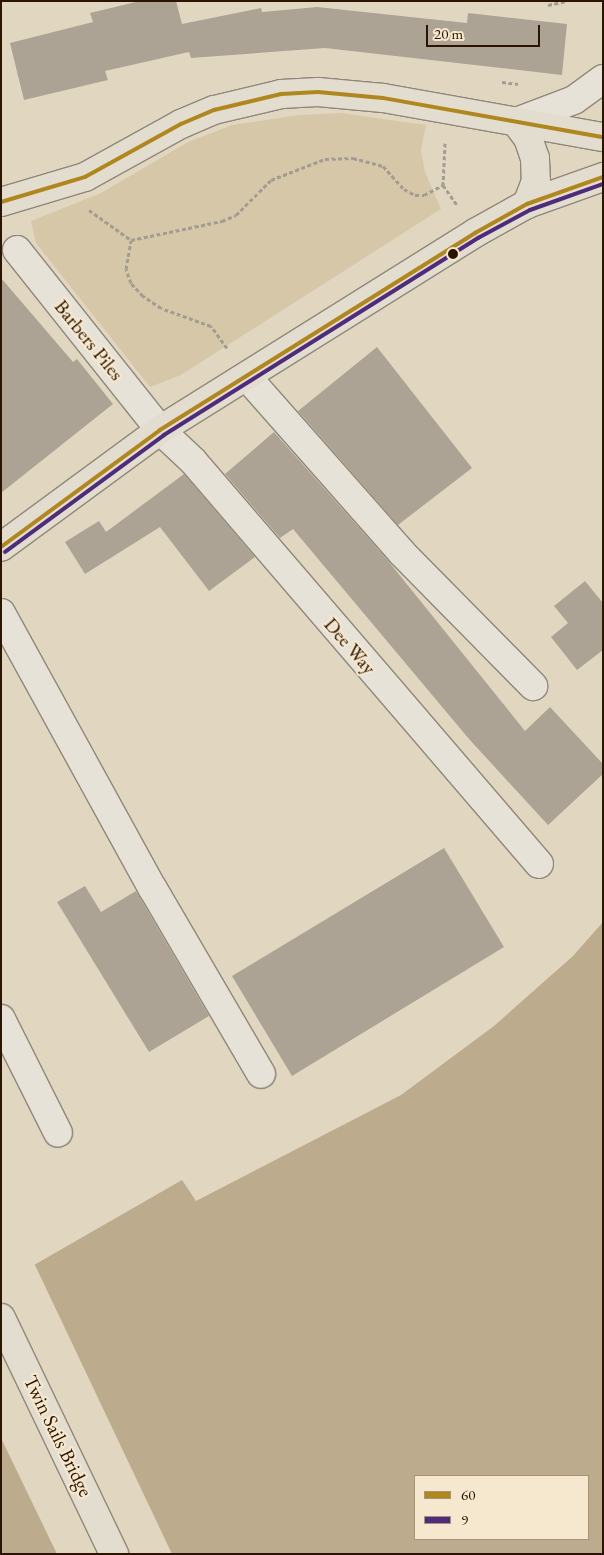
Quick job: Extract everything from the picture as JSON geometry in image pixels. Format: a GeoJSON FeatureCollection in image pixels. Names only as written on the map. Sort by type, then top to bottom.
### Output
{"type":"FeatureCollection","features":[{"type":"Feature","properties":{"kind":"highway"},"geometry":{"type":"LineString","coordinates":[[1,202],[85,177],[181,124],[214,110],[281,94],[318,92],[383,98],[603,137]]}},
{"type":"Feature","properties":{"kind":"highway"},"geometry":{"type":"LineString","coordinates":[[516,122],[528,138],[535,158],[536,181],[527,204]]}},
{"type":"Feature","properties":{"kind":"highway"},"geometry":{"type":"LineString","coordinates":[[1,547],[160,430],[475,233],[527,204],[603,177]]}},
{"type":"Feature","properties":{"kind":"highway","name":"Twin Sails Bridge"},"geometry":{"type":"LineString","coordinates":[[1,1318],[114,1554]]}},
{"type":"Feature","properties":{"kind":"street"},"geometry":{"type":"LineString","coordinates":[[516,122],[574,100],[603,79]]}},
{"type":"Feature","properties":{"kind":"street","name":"Barbers Piles"},"geometry":{"type":"LineString","coordinates":[[17,250],[160,430]]}},
{"type":"Feature","properties":{"kind":"street"},"geometry":{"type":"LineString","coordinates":[[247,377],[402,553],[533,686]]}},
{"type":"Feature","properties":{"kind":"street","name":"Dee Way"},"geometry":{"type":"LineString","coordinates":[[160,430],[193,461],[539,864]]}},
{"type":"Feature","properties":{"kind":"street"},"geometry":{"type":"LineString","coordinates":[[1,613],[153,889],[261,1074]]}},
{"type":"Feature","properties":{"kind":"street"},"geometry":{"type":"LineString","coordinates":[[1,1019],[58,1133]]}},
{"type":"Feature","properties":{"kind":"path"},"geometry":{"type":"LineString","coordinates":[[548,5],[567,1]]}},
{"type":"Feature","properties":{"kind":"path"},"geometry":{"type":"LineString","coordinates":[[247,377],[211,326],[161,308],[143,296],[131,283],[126,269],[131,240],[222,221],[236,215],[271,180],[326,159],[353,158],[383,166],[404,188],[415,195],[424,195],[444,186]]}},
{"type":"Feature","properties":{"kind":"shaded area"},"geometry":{"type":"Polygon","coordinates":[[[341,113],[426,125],[421,150],[425,172],[441,209],[181,375],[150,387],[36,243],[31,221],[101,193],[188,142],[232,125],[299,115],[341,113]]]}},
{"type":"Feature","properties":{"kind":"shaded area"},"geometry":{"type":"Polygon","coordinates":[[[603,922],[603,1554],[1,1554],[1,1311],[35,1295],[34,1265],[182,1180],[196,1201],[401,1095],[494,1026],[573,956],[603,922]]]}},
{"type":"Feature","properties":{"kind":"pier"},"geometry":{"type":"Polygon","coordinates":[[[34,1263],[172,1554],[57,1554],[1,1438],[1,1308],[33,1293],[34,1263]]]}},
{"type":"Feature","properties":{"kind":"building"},"geometry":{"type":"Polygon","coordinates":[[[140,1],[176,1],[182,24],[261,8],[262,12],[317,7],[467,23],[468,13],[567,24],[562,75],[325,48],[191,58],[189,52],[105,71],[108,80],[24,100],[10,43],[93,22],[90,13],[140,1]]]}},
{"type":"Feature","properties":{"kind":"building"},"geometry":{"type":"Polygon","coordinates":[[[1,278],[73,362],[77,359],[113,404],[1,493],[1,278]]]}},
{"type":"Feature","properties":{"kind":"building"},"geometry":{"type":"Polygon","coordinates":[[[377,347],[472,468],[398,525],[298,411],[377,347]]]}},
{"type":"Feature","properties":{"kind":"building"},"geometry":{"type":"Polygon","coordinates":[[[274,432],[385,557],[525,731],[550,707],[603,764],[603,774],[548,825],[469,739],[293,529],[280,538],[225,474],[274,432]]]}},
{"type":"Feature","properties":{"kind":"building"},"geometry":{"type":"Polygon","coordinates":[[[184,474],[255,557],[209,591],[160,527],[85,574],[65,542],[99,521],[106,532],[184,474]]]}},
{"type":"Feature","properties":{"kind":"building"},"geometry":{"type":"Polygon","coordinates":[[[585,581],[603,603],[603,650],[577,670],[551,637],[568,623],[554,606],[585,581]]]}},
{"type":"Feature","properties":{"kind":"building"},"geometry":{"type":"Polygon","coordinates":[[[444,848],[504,947],[292,1076],[232,976],[444,848]]]}},
{"type":"Feature","properties":{"kind":"building"},"geometry":{"type":"Polygon","coordinates":[[[85,886],[101,912],[136,891],[209,1016],[149,1052],[57,902],[85,886]]]}},
{"type":"Feature","properties":{"kind":"transit line","name":"60"},"geometry":{"type":"LineString","coordinates":[[1,202],[85,177],[181,124],[214,110],[281,94],[318,92],[383,98],[603,137]]}},
{"type":"Feature","properties":{"kind":"transit line","name":"60"},"geometry":{"type":"LineString","coordinates":[[1,547],[160,430],[475,233],[527,204],[603,177]]}},
{"type":"Feature","properties":{"kind":"transit line","name":"9"},"geometry":{"type":"LineString","coordinates":[[5,552],[164,435],[478,238],[530,210],[603,184]]}}]}
